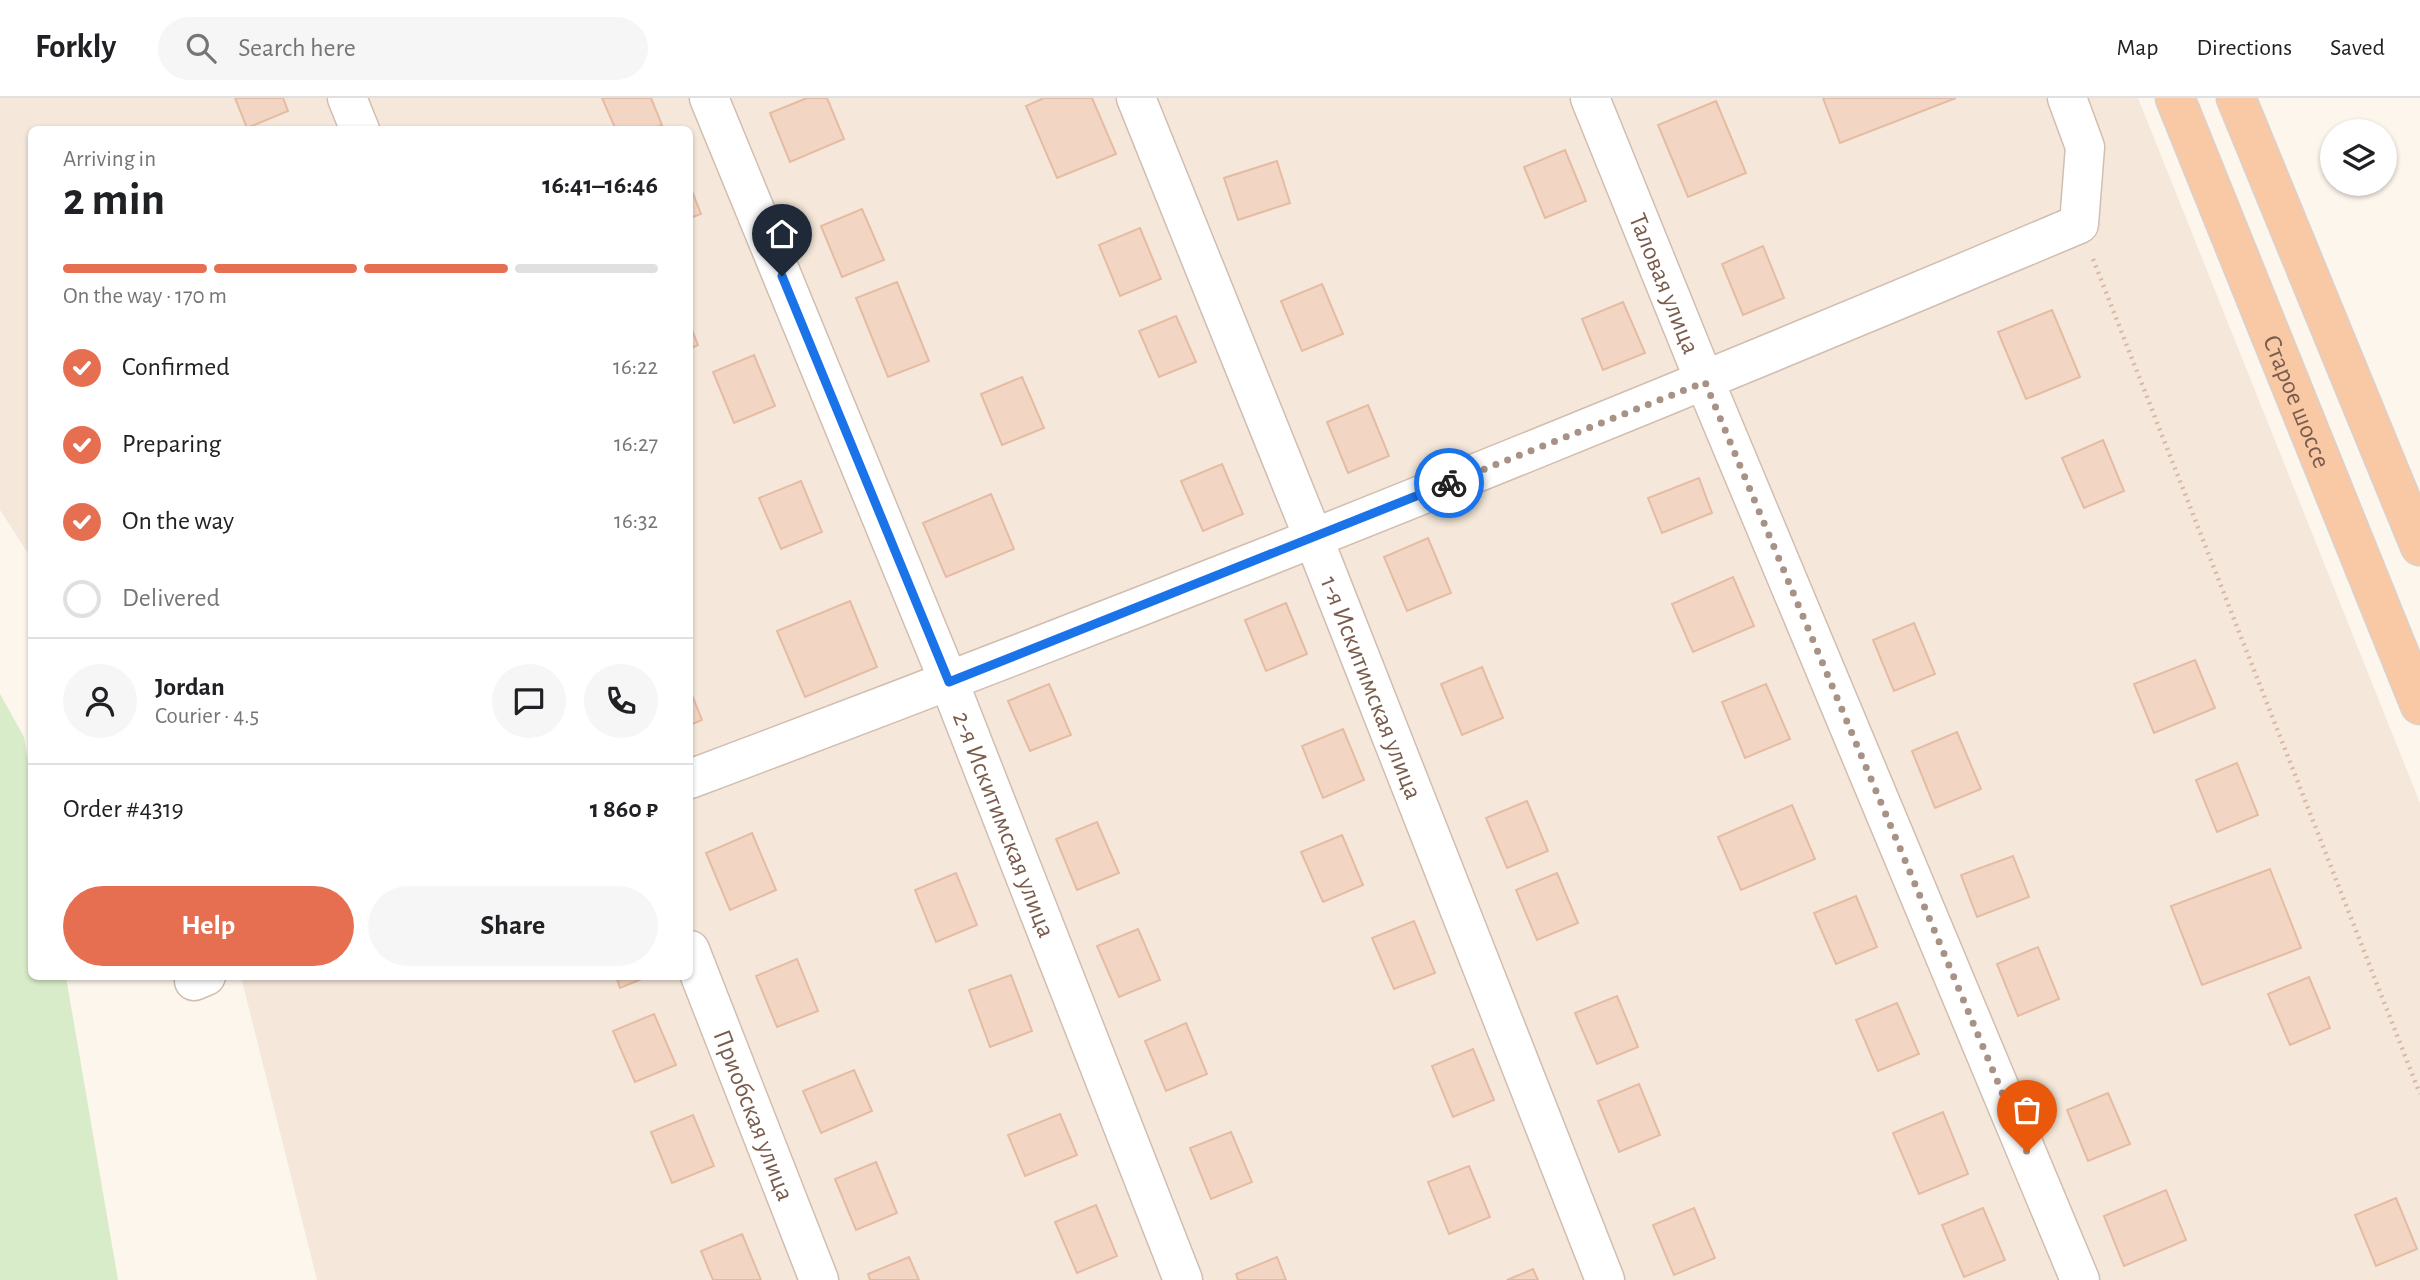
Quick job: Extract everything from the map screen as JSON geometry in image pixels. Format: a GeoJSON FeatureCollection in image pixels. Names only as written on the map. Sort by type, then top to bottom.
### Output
{"type":"FeatureCollection","features":[{"type":"Feature","properties":{"kind":"highway","name":"Старое шоссе"},"geometry":{"type":"LineString","coordinates":[[2175,98],[2420,705]]}},
{"type":"Feature","properties":{"kind":"highway"},"geometry":{"type":"LineString","coordinates":[[2235,98],[2420,546]]}},
{"type":"Feature","properties":{"kind":"street"},"geometry":{"type":"LineString","coordinates":[[347,98],[358,126]]}},
{"type":"Feature","properties":{"kind":"street","name":"2-я Искитимская улица"},"geometry":{"type":"LineString","coordinates":[[709,98],[949,682],[1183,1280]]}},
{"type":"Feature","properties":{"kind":"street","name":"1-я Искитимская улица"},"geometry":{"type":"LineString","coordinates":[[1136,98],[1313,537],[1605,1280]]}},
{"type":"Feature","properties":{"kind":"street","name":"Таловая улица"},"geometry":{"type":"LineString","coordinates":[[1590,98],[1705,382],[2080,1280]]}},
{"type":"Feature","properties":{"kind":"street"},"geometry":{"type":"LineString","coordinates":[[693,778],[949,682],[1705,382],[2079,224],[2085,147],[2067,98]]}},
{"type":"Feature","properties":{"kind":"street","name":"Приобская улица"},"geometry":{"type":"LineString","coordinates":[[693,958],[819,1280]]}},
{"type":"Feature","properties":{"kind":"path"},"geometry":{"type":"LineString","coordinates":[[2079,224],[2420,1094]]}},
{"type":"Feature","properties":{"kind":"shaded area"},"geometry":{"type":"Polygon","coordinates":[[[0,98],[2138,98],[2420,803],[2420,1280],[317,1280],[242,980],[693,980],[693,126],[28,126],[28,553],[0,510],[0,98]]]}},
{"type":"Feature","properties":{"kind":"green space"},"geometry":{"type":"Polygon","coordinates":[[[0,694],[24,737],[28,761],[28,980],[67,980],[118,1280],[0,1280],[0,694]]]}},
{"type":"Feature","properties":{"kind":"building"},"geometry":{"type":"Polygon","coordinates":[[[235,98],[283,98],[288,111],[246,126],[235,98]]]}},
{"type":"Feature","properties":{"kind":"building"},"geometry":{"type":"Polygon","coordinates":[[[602,98],[651,98],[662,125],[660,126],[614,126],[602,98]]]}},
{"type":"Feature","properties":{"kind":"building"},"geometry":{"type":"Polygon","coordinates":[[[807,98],[827,98],[844,139],[790,162],[770,113],[807,98]]]}},
{"type":"Feature","properties":{"kind":"building"},"geometry":{"type":"Polygon","coordinates":[[[1044,98],[1092,98],[1116,154],[1057,178],[1026,106],[1044,98]]]}},
{"type":"Feature","properties":{"kind":"building"},"geometry":{"type":"Polygon","coordinates":[[[1823,98],[1956,98],[1840,143],[1823,98]]]}},
{"type":"Feature","properties":{"kind":"building"},"geometry":{"type":"Polygon","coordinates":[[[1716,101],[1746,173],[1688,197],[1658,125],[1716,101]]]}},
{"type":"Feature","properties":{"kind":"building"},"geometry":{"type":"Polygon","coordinates":[[[1565,150],[1586,201],[1545,218],[1524,167],[1565,150]]]}},
{"type":"Feature","properties":{"kind":"building"},"geometry":{"type":"Polygon","coordinates":[[[1277,161],[1290,203],[1238,220],[1224,178],[1277,161]]]}},
{"type":"Feature","properties":{"kind":"building"},"geometry":{"type":"Polygon","coordinates":[[[693,194],[701,214],[693,217],[693,194]]]}},
{"type":"Feature","properties":{"kind":"building"},"geometry":{"type":"Polygon","coordinates":[[[862,209],[884,260],[842,277],[821,226],[862,209]]]}},
{"type":"Feature","properties":{"kind":"building"},"geometry":{"type":"Polygon","coordinates":[[[1140,228],[1161,279],[1120,296],[1099,245],[1140,228]]]}},
{"type":"Feature","properties":{"kind":"building"},"geometry":{"type":"Polygon","coordinates":[[[1763,246],[1784,298],[1743,315],[1722,264],[1763,246]]]}},
{"type":"Feature","properties":{"kind":"building"},"geometry":{"type":"Polygon","coordinates":[[[897,282],[929,361],[888,377],[856,298],[897,282]]]}},
{"type":"Feature","properties":{"kind":"building"},"geometry":{"type":"Polygon","coordinates":[[[1322,284],[1343,334],[1302,351],[1281,301],[1322,284]]]}},
{"type":"Feature","properties":{"kind":"building"},"geometry":{"type":"Polygon","coordinates":[[[1623,302],[1645,353],[1603,370],[1582,319],[1623,302]]]}},
{"type":"Feature","properties":{"kind":"building"},"geometry":{"type":"Polygon","coordinates":[[[2052,310],[2080,377],[2026,399],[1998,332],[2052,310]]]}},
{"type":"Feature","properties":{"kind":"building"},"geometry":{"type":"Polygon","coordinates":[[[1176,316],[1196,362],[1159,377],[1139,331],[1176,316]]]}},
{"type":"Feature","properties":{"kind":"building"},"geometry":{"type":"Polygon","coordinates":[[[693,332],[698,345],[693,348],[693,332]]]}},
{"type":"Feature","properties":{"kind":"building"},"geometry":{"type":"Polygon","coordinates":[[[754,355],[775,406],[734,423],[713,372],[754,355]]]}},
{"type":"Feature","properties":{"kind":"building"},"geometry":{"type":"Polygon","coordinates":[[[1022,377],[1044,428],[1002,445],[981,394],[1022,377]]]}},
{"type":"Feature","properties":{"kind":"building"},"geometry":{"type":"Polygon","coordinates":[[[1368,405],[1389,456],[1348,473],[1327,422],[1368,405]]]}},
{"type":"Feature","properties":{"kind":"building"},"geometry":{"type":"Polygon","coordinates":[[[2103,440],[2124,491],[2084,508],[2062,458],[2103,440]]]}},
{"type":"Feature","properties":{"kind":"building"},"geometry":{"type":"Polygon","coordinates":[[[1222,464],[1243,514],[1203,531],[1181,481],[1222,464]]]}},
{"type":"Feature","properties":{"kind":"building"},"geometry":{"type":"Polygon","coordinates":[[[1699,478],[1712,513],[1662,533],[1648,498],[1699,478]]]}},
{"type":"Feature","properties":{"kind":"building"},"geometry":{"type":"Polygon","coordinates":[[[801,481],[822,532],[781,549],[759,498],[801,481]]]}},
{"type":"Feature","properties":{"kind":"building"},"geometry":{"type":"Polygon","coordinates":[[[991,494],[1014,549],[946,577],[923,523],[991,494]]]}},
{"type":"Feature","properties":{"kind":"building"},"geometry":{"type":"Polygon","coordinates":[[[1428,538],[1451,593],[1407,611],[1384,557],[1428,538]]]}},
{"type":"Feature","properties":{"kind":"building"},"geometry":{"type":"Polygon","coordinates":[[[1733,577],[1754,626],[1693,652],[1672,604],[1733,577]]]}},
{"type":"Feature","properties":{"kind":"building"},"geometry":{"type":"Polygon","coordinates":[[[850,601],[877,667],[805,697],[777,631],[850,601]]]}},
{"type":"Feature","properties":{"kind":"building"},"geometry":{"type":"Polygon","coordinates":[[[1286,603],[1307,654],[1266,671],[1245,620],[1286,603]]]}},
{"type":"Feature","properties":{"kind":"building"},"geometry":{"type":"Polygon","coordinates":[[[1914,623],[1935,674],[1894,691],[1873,640],[1914,623]]]}},
{"type":"Feature","properties":{"kind":"building"},"geometry":{"type":"Polygon","coordinates":[[[2195,660],[2215,708],[2154,733],[2134,684],[2195,660]]]}},
{"type":"Feature","properties":{"kind":"building"},"geometry":{"type":"Polygon","coordinates":[[[1482,667],[1503,718],[1462,735],[1441,684],[1482,667]]]}},
{"type":"Feature","properties":{"kind":"building"},"geometry":{"type":"Polygon","coordinates":[[[1049,684],[1071,735],[1030,751],[1008,701],[1049,684]]]}},
{"type":"Feature","properties":{"kind":"building"},"geometry":{"type":"Polygon","coordinates":[[[1766,684],[1790,739],[1745,758],[1722,702],[1766,684]]]}},
{"type":"Feature","properties":{"kind":"building"},"geometry":{"type":"Polygon","coordinates":[[[693,698],[702,720],[693,724],[693,698]]]}},
{"type":"Feature","properties":{"kind":"building"},"geometry":{"type":"Polygon","coordinates":[[[1343,729],[1364,780],[1323,798],[1302,746],[1343,729]]]}},
{"type":"Feature","properties":{"kind":"building"},"geometry":{"type":"Polygon","coordinates":[[[1957,732],[1981,789],[1935,808],[1912,751],[1957,732]]]}},
{"type":"Feature","properties":{"kind":"building"},"geometry":{"type":"Polygon","coordinates":[[[2237,763],[2258,815],[2217,832],[2196,780],[2237,763]]]}},
{"type":"Feature","properties":{"kind":"building"},"geometry":{"type":"Polygon","coordinates":[[[1527,801],[1548,851],[1507,868],[1486,818],[1527,801]]]}},
{"type":"Feature","properties":{"kind":"building"},"geometry":{"type":"Polygon","coordinates":[[[1792,805],[1815,859],[1741,890],[1718,837],[1792,805]]]}},
{"type":"Feature","properties":{"kind":"building"},"geometry":{"type":"Polygon","coordinates":[[[1097,822],[1119,873],[1077,890],[1056,839],[1097,822]]]}},
{"type":"Feature","properties":{"kind":"building"},"geometry":{"type":"Polygon","coordinates":[[[752,833],[776,890],[730,910],[706,853],[752,833]]]}},
{"type":"Feature","properties":{"kind":"building"},"geometry":{"type":"Polygon","coordinates":[[[1342,835],[1363,885],[1323,902],[1301,852],[1342,835]]]}},
{"type":"Feature","properties":{"kind":"building"},"geometry":{"type":"Polygon","coordinates":[[[2013,856],[2029,897],[1977,917],[1961,875],[2013,856]]]}},
{"type":"Feature","properties":{"kind":"building"},"geometry":{"type":"Polygon","coordinates":[[[2270,869],[2301,948],[2202,985],[2171,906],[2270,869]]]}},
{"type":"Feature","properties":{"kind":"building"},"geometry":{"type":"Polygon","coordinates":[[[956,873],[977,925],[936,942],[915,890],[956,873]]]}},
{"type":"Feature","properties":{"kind":"building"},"geometry":{"type":"Polygon","coordinates":[[[1557,873],[1578,923],[1537,940],[1516,890],[1557,873]]]}},
{"type":"Feature","properties":{"kind":"building"},"geometry":{"type":"Polygon","coordinates":[[[1856,896],[1877,947],[1836,964],[1814,913],[1856,896]]]}},
{"type":"Feature","properties":{"kind":"building"},"geometry":{"type":"Polygon","coordinates":[[[1414,921],[1435,973],[1394,989],[1372,938],[1414,921]]]}},
{"type":"Feature","properties":{"kind":"building"},"geometry":{"type":"Polygon","coordinates":[[[1138,929],[1160,980],[1119,997],[1097,946],[1138,929]]]}},
{"type":"Feature","properties":{"kind":"building"},"geometry":{"type":"Polygon","coordinates":[[[2038,947],[2059,999],[2018,1016],[1997,964],[2038,947]]]}},
{"type":"Feature","properties":{"kind":"building"},"geometry":{"type":"Polygon","coordinates":[[[797,959],[818,1011],[777,1027],[756,976],[797,959]]]}},
{"type":"Feature","properties":{"kind":"building"},"geometry":{"type":"Polygon","coordinates":[[[1011,975],[1032,1031],[990,1047],[969,990],[1011,975]]]}},
{"type":"Feature","properties":{"kind":"building"},"geometry":{"type":"Polygon","coordinates":[[[2309,977],[2330,1028],[2290,1045],[2268,994],[2309,977]]]}},
{"type":"Feature","properties":{"kind":"building"},"geometry":{"type":"Polygon","coordinates":[[[617,980],[639,980],[620,988],[617,980]]]}},
{"type":"Feature","properties":{"kind":"building"},"geometry":{"type":"Polygon","coordinates":[[[1617,996],[1638,1047],[1597,1064],[1575,1013],[1617,996]]]}},
{"type":"Feature","properties":{"kind":"building"},"geometry":{"type":"Polygon","coordinates":[[[1897,1003],[1919,1054],[1878,1071],[1856,1020],[1897,1003]]]}},
{"type":"Feature","properties":{"kind":"building"},"geometry":{"type":"Polygon","coordinates":[[[654,1014],[676,1065],[635,1082],[613,1031],[654,1014]]]}},
{"type":"Feature","properties":{"kind":"building"},"geometry":{"type":"Polygon","coordinates":[[[1186,1023],[1207,1074],[1166,1091],[1145,1041],[1186,1023]]]}},
{"type":"Feature","properties":{"kind":"building"},"geometry":{"type":"Polygon","coordinates":[[[1473,1049],[1494,1100],[1453,1117],[1432,1066],[1473,1049]]]}},
{"type":"Feature","properties":{"kind":"building"},"geometry":{"type":"Polygon","coordinates":[[[854,1070],[872,1111],[821,1133],[803,1091],[854,1070]]]}},
{"type":"Feature","properties":{"kind":"building"},"geometry":{"type":"Polygon","coordinates":[[[1639,1084],[1660,1135],[1619,1152],[1598,1101],[1639,1084]]]}},
{"type":"Feature","properties":{"kind":"building"},"geometry":{"type":"Polygon","coordinates":[[[2108,1093],[2130,1144],[2088,1161],[2067,1110],[2108,1093]]]}},
{"type":"Feature","properties":{"kind":"building"},"geometry":{"type":"Polygon","coordinates":[[[1943,1112],[1968,1174],[1919,1194],[1893,1133],[1943,1112]]]}},
{"type":"Feature","properties":{"kind":"building"},"geometry":{"type":"Polygon","coordinates":[[[1060,1114],[1077,1155],[1025,1176],[1008,1135],[1060,1114]]]}},
{"type":"Feature","properties":{"kind":"building"},"geometry":{"type":"Polygon","coordinates":[[[693,1115],[714,1166],[672,1183],[651,1132],[693,1115]]]}},
{"type":"Feature","properties":{"kind":"building"},"geometry":{"type":"Polygon","coordinates":[[[1231,1132],[1252,1182],[1211,1199],[1190,1148],[1231,1132]]]}},
{"type":"Feature","properties":{"kind":"building"},"geometry":{"type":"Polygon","coordinates":[[[876,1162],[897,1213],[856,1230],[835,1179],[876,1162]]]}},
{"type":"Feature","properties":{"kind":"building"},"geometry":{"type":"Polygon","coordinates":[[[1469,1166],[1490,1217],[1449,1234],[1428,1182],[1469,1166]]]}},
{"type":"Feature","properties":{"kind":"building"},"geometry":{"type":"Polygon","coordinates":[[[2166,1190],[2186,1240],[2124,1266],[2104,1216],[2166,1190]]]}},
{"type":"Feature","properties":{"kind":"building"},"geometry":{"type":"Polygon","coordinates":[[[2396,1198],[2417,1249],[2376,1266],[2355,1215],[2396,1198]]]}},
{"type":"Feature","properties":{"kind":"building"},"geometry":{"type":"Polygon","coordinates":[[[1096,1205],[1117,1256],[1077,1273],[1055,1222],[1096,1205]]]}},
{"type":"Feature","properties":{"kind":"building"},"geometry":{"type":"Polygon","coordinates":[[[1694,1208],[1715,1258],[1674,1275],[1653,1225],[1694,1208]]]}},
{"type":"Feature","properties":{"kind":"building"},"geometry":{"type":"Polygon","coordinates":[[[1983,1208],[2005,1260],[1964,1277],[1942,1225],[1983,1208]]]}},
{"type":"Feature","properties":{"kind":"building"},"geometry":{"type":"Polygon","coordinates":[[[742,1234],[761,1280],[713,1280],[701,1251],[742,1234]]]}},
{"type":"Feature","properties":{"kind":"building"},"geometry":{"type":"Polygon","coordinates":[[[909,1257],[919,1280],[870,1280],[868,1274],[909,1257]]]}},
{"type":"Feature","properties":{"kind":"building"},"geometry":{"type":"Polygon","coordinates":[[[1277,1257],[1286,1280],[1238,1280],[1236,1274],[1277,1257]]]}},
{"type":"Feature","properties":{"kind":"building"},"geometry":{"type":"Polygon","coordinates":[[[1533,1269],[1538,1280],[1507,1280],[1533,1269]]]}},
{"type":"Feature","properties":{"kind":"way so far"},"geometry":{"type":"LineString","coordinates":[[1449,483],[1705,382],[2027,1152]]}},
{"type":"Feature","properties":{"kind":"route"},"geometry":{"type":"LineString","coordinates":[[782,276],[949,682],[1449,483]]}}]}
